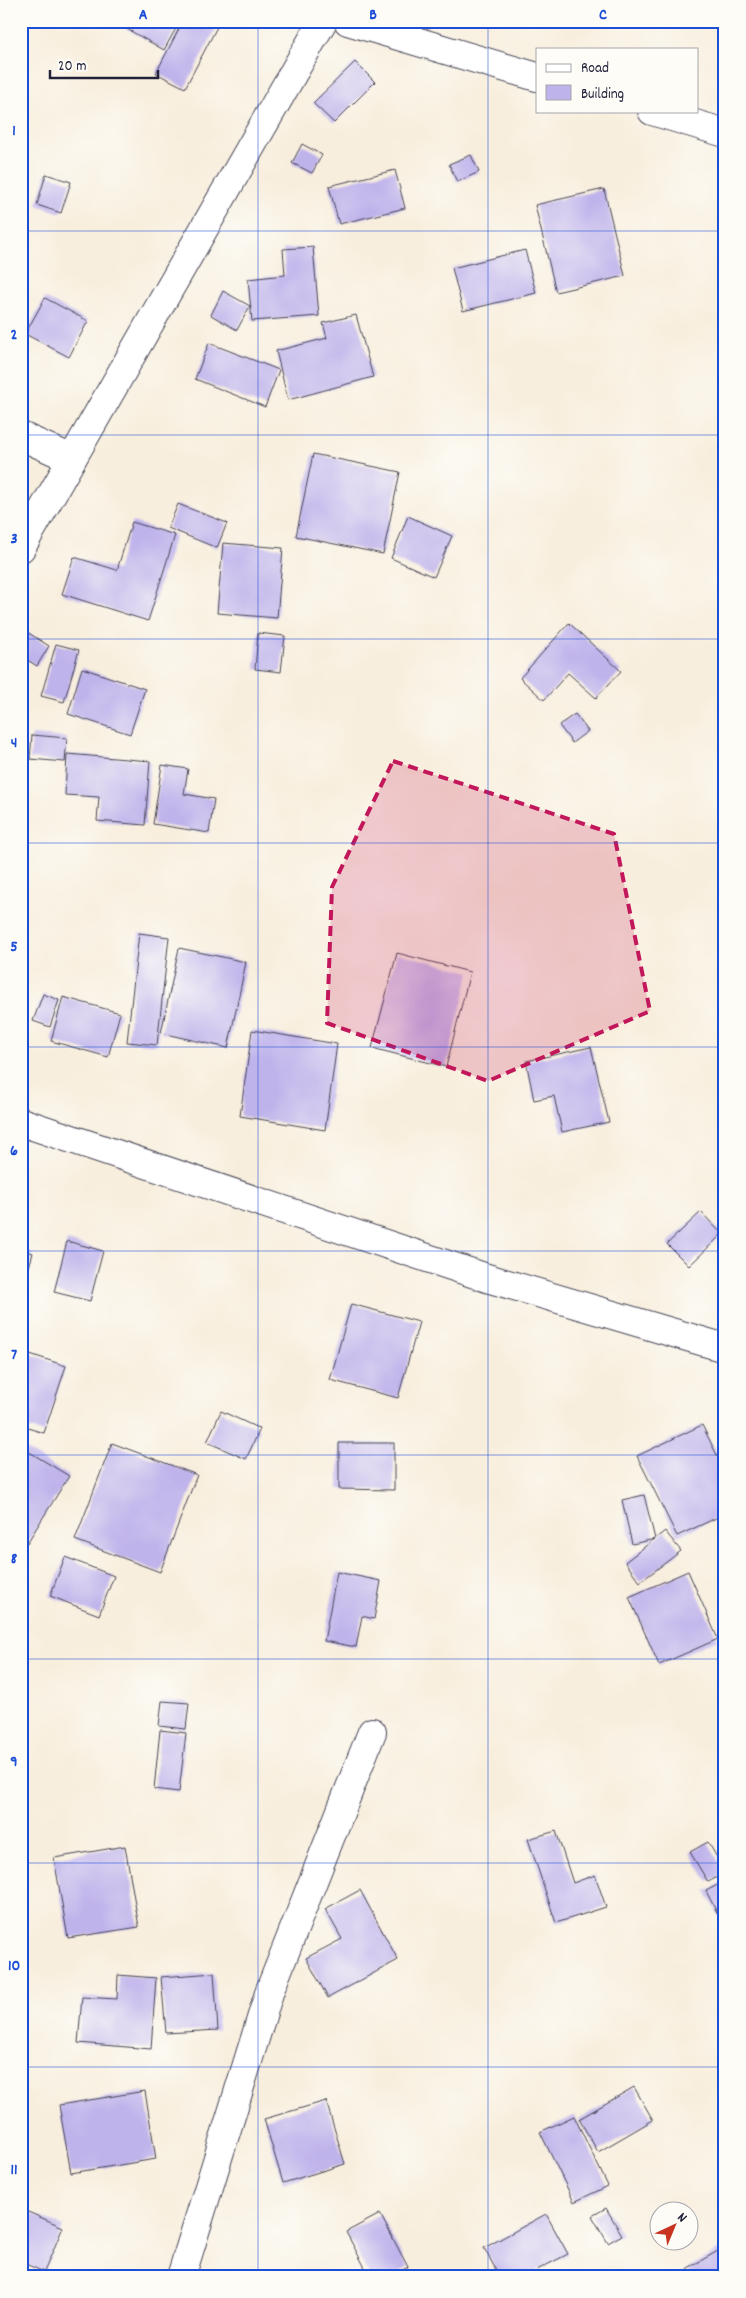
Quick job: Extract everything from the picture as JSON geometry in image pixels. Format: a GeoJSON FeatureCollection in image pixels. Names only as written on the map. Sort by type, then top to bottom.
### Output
{"type":"FeatureCollection","features":[{"type":"Feature","properties":{"kind":"street"},"geometry":{"type":"LineString","coordinates":[[21,548],[323,21]]}},
{"type":"Feature","properties":{"kind":"street"},"geometry":{"type":"LineString","coordinates":[[348,21],[536,77]]}},
{"type":"Feature","properties":{"kind":"street"},"geometry":{"type":"LineString","coordinates":[[655,112],[725,133]]}},
{"type":"Feature","properties":{"kind":"street"},"geometry":{"type":"LineString","coordinates":[[21,436],[72,459]]}},
{"type":"Feature","properties":{"kind":"street"},"geometry":{"type":"LineString","coordinates":[[21,1122],[487,1278],[725,1348]]}},
{"type":"Feature","properties":{"kind":"street"},"geometry":{"type":"LineString","coordinates":[[181,2277],[270,1990],[372,1732]]}},
{"type":"Feature","properties":{"kind":"highlighted area"},"geometry":{"type":"Polygon","coordinates":[[[393,761],[614,834],[650,1011],[488,1081],[327,1023],[332,887],[393,761]]]}},
{"type":"Feature","properties":{"kind":"building"},"geometry":{"type":"Polygon","coordinates":[[[113,21],[180,21],[164,50],[113,21]]]}},
{"type":"Feature","properties":{"kind":"building"},"geometry":{"type":"Polygon","coordinates":[[[183,21],[212,21],[218,25],[185,88],[156,73],[183,21]]]}},
{"type":"Feature","properties":{"kind":"building"},"geometry":{"type":"Polygon","coordinates":[[[355,62],[375,82],[334,123],[313,103],[355,62]]]}},
{"type":"Feature","properties":{"kind":"building"},"geometry":{"type":"Polygon","coordinates":[[[302,144],[322,155],[312,173],[292,163],[302,144]]]}},
{"type":"Feature","properties":{"kind":"building"},"geometry":{"type":"Polygon","coordinates":[[[471,155],[479,172],[457,182],[449,164],[471,155]]]}},
{"type":"Feature","properties":{"kind":"building"},"geometry":{"type":"Polygon","coordinates":[[[395,170],[405,208],[339,224],[329,186],[395,170]]]}},
{"type":"Feature","properties":{"kind":"building"},"geometry":{"type":"Polygon","coordinates":[[[46,174],[71,182],[61,213],[37,205],[46,174]]]}},
{"type":"Feature","properties":{"kind":"building"},"geometry":{"type":"Polygon","coordinates":[[[604,189],[625,276],[556,292],[535,205],[604,189]]]}},
{"type":"Feature","properties":{"kind":"building"},"geometry":{"type":"Polygon","coordinates":[[[313,247],[319,316],[252,321],[248,279],[285,275],[283,249],[313,247]]]}},
{"type":"Feature","properties":{"kind":"building"},"geometry":{"type":"Polygon","coordinates":[[[525,250],[536,293],[463,311],[452,268],[525,250]]]}},
{"type":"Feature","properties":{"kind":"building"},"geometry":{"type":"Polygon","coordinates":[[[223,291],[250,306],[237,330],[211,315],[223,291]]]}},
{"type":"Feature","properties":{"kind":"building"},"geometry":{"type":"Polygon","coordinates":[[[45,298],[88,321],[69,357],[25,334],[45,298]]]}},
{"type":"Feature","properties":{"kind":"building"},"geometry":{"type":"Polygon","coordinates":[[[356,315],[373,377],[288,400],[276,351],[327,338],[323,323],[356,315]]]}},
{"type":"Feature","properties":{"kind":"building"},"geometry":{"type":"Polygon","coordinates":[[[209,343],[279,370],[265,407],[195,379],[209,343]]]}},
{"type":"Feature","properties":{"kind":"building"},"geometry":{"type":"Polygon","coordinates":[[[313,454],[400,472],[383,554],[296,536],[313,454]]]}},
{"type":"Feature","properties":{"kind":"building"},"geometry":{"type":"Polygon","coordinates":[[[178,504],[227,523],[217,548],[168,528],[178,504]]]}},
{"type":"Feature","properties":{"kind":"building"},"geometry":{"type":"Polygon","coordinates":[[[408,516],[452,536],[434,577],[391,558],[408,516]]]}},
{"type":"Feature","properties":{"kind":"building"},"geometry":{"type":"Polygon","coordinates":[[[132,522],[175,535],[148,621],[62,594],[74,557],[117,570],[132,522]]]}},
{"type":"Feature","properties":{"kind":"building"},"geometry":{"type":"Polygon","coordinates":[[[223,543],[283,548],[277,618],[217,613],[223,543]]]}},
{"type":"Feature","properties":{"kind":"building"},"geometry":{"type":"Polygon","coordinates":[[[569,623],[621,671],[596,698],[568,673],[544,700],[520,678],[569,623]]]}},
{"type":"Feature","properties":{"kind":"building"},"geometry":{"type":"Polygon","coordinates":[[[27,632],[49,646],[37,666],[21,656],[21,642],[27,632]]]}},
{"type":"Feature","properties":{"kind":"building"},"geometry":{"type":"Polygon","coordinates":[[[258,633],[285,636],[281,672],[255,669],[258,633]]]}},
{"type":"Feature","properties":{"kind":"building"},"geometry":{"type":"Polygon","coordinates":[[[56,644],[79,650],[64,702],[41,696],[56,644]]]}},
{"type":"Feature","properties":{"kind":"building"},"geometry":{"type":"Polygon","coordinates":[[[82,668],[145,689],[130,734],[68,714],[82,668]]]}},
{"type":"Feature","properties":{"kind":"building"},"geometry":{"type":"Polygon","coordinates":[[[575,714],[588,731],[572,743],[559,725],[575,714]]]}},
{"type":"Feature","properties":{"kind":"building"},"geometry":{"type":"Polygon","coordinates":[[[32,735],[67,738],[65,762],[30,759],[32,735]]]}},
{"type":"Feature","properties":{"kind":"building"},"geometry":{"type":"Polygon","coordinates":[[[67,754],[150,761],[145,825],[97,821],[99,797],[65,795],[67,754]]]}},
{"type":"Feature","properties":{"kind":"building"},"geometry":{"type":"Polygon","coordinates":[[[162,765],[188,769],[184,794],[214,799],[209,833],[153,824],[162,765]]]}},
{"type":"Feature","properties":{"kind":"building"},"geometry":{"type":"Polygon","coordinates":[[[139,933],[169,937],[157,1045],[127,1042],[139,933]]]}},
{"type":"Feature","properties":{"kind":"building"},"geometry":{"type":"Polygon","coordinates":[[[179,948],[246,962],[228,1048],[161,1033],[179,948]]]}},
{"type":"Feature","properties":{"kind":"building"},"geometry":{"type":"Polygon","coordinates":[[[397,953],[470,972],[446,1067],[372,1048],[397,953]]]}},
{"type":"Feature","properties":{"kind":"building"},"geometry":{"type":"Polygon","coordinates":[[[43,994],[59,1000],[50,1027],[33,1021],[43,994]]]}},
{"type":"Feature","properties":{"kind":"building"},"geometry":{"type":"Polygon","coordinates":[[[63,997],[120,1013],[108,1057],[51,1041],[63,997]]]}},
{"type":"Feature","properties":{"kind":"building"},"geometry":{"type":"Polygon","coordinates":[[[252,1030],[337,1044],[325,1130],[240,1116],[252,1030]]]}},
{"type":"Feature","properties":{"kind":"building"},"geometry":{"type":"Polygon","coordinates":[[[591,1047],[609,1122],[562,1132],[554,1096],[534,1100],[526,1061],[591,1047]]]}},
{"type":"Feature","properties":{"kind":"building"},"geometry":{"type":"Polygon","coordinates":[[[701,1212],[722,1234],[689,1266],[667,1244],[701,1212]]]}},
{"type":"Feature","properties":{"kind":"building"},"geometry":{"type":"Polygon","coordinates":[[[67,1241],[103,1251],[90,1301],[54,1292],[67,1241]]]}},
{"type":"Feature","properties":{"kind":"building"},"geometry":{"type":"Polygon","coordinates":[[[21,1250],[33,1253],[22,1292],[21,1292],[21,1250]]]}},
{"type":"Feature","properties":{"kind":"building"},"geometry":{"type":"Polygon","coordinates":[[[351,1304],[419,1322],[398,1398],[330,1380],[351,1304]]]}},
{"type":"Feature","properties":{"kind":"building"},"geometry":{"type":"Polygon","coordinates":[[[24,1352],[66,1366],[44,1433],[21,1426],[21,1359],[24,1352]]]}},
{"type":"Feature","properties":{"kind":"building"},"geometry":{"type":"Polygon","coordinates":[[[221,1411],[260,1429],[246,1459],[207,1442],[221,1411]]]}},
{"type":"Feature","properties":{"kind":"building"},"geometry":{"type":"Polygon","coordinates":[[[702,1425],[725,1471],[725,1514],[677,1536],[637,1456],[702,1425]]]}},
{"type":"Feature","properties":{"kind":"building"},"geometry":{"type":"Polygon","coordinates":[[[112,1443],[197,1475],[160,1572],[75,1540],[112,1443]]]}},
{"type":"Feature","properties":{"kind":"building"},"geometry":{"type":"Polygon","coordinates":[[[339,1443],[394,1443],[394,1490],[339,1489],[339,1443]]]}},
{"type":"Feature","properties":{"kind":"building"},"geometry":{"type":"Polygon","coordinates":[[[21,1447],[69,1476],[27,1543],[21,1539],[21,1447]]]}},
{"type":"Feature","properties":{"kind":"building"},"geometry":{"type":"Polygon","coordinates":[[[644,1495],[655,1539],[632,1544],[622,1500],[644,1495]]]}},
{"type":"Feature","properties":{"kind":"building"},"geometry":{"type":"Polygon","coordinates":[[[665,1531],[681,1551],[640,1582],[625,1562],[665,1531]]]}},
{"type":"Feature","properties":{"kind":"building"},"geometry":{"type":"Polygon","coordinates":[[[65,1557],[114,1576],[99,1615],[50,1596],[65,1557]]]}},
{"type":"Feature","properties":{"kind":"building"},"geometry":{"type":"Polygon","coordinates":[[[688,1571],[718,1639],[659,1665],[629,1597],[688,1571]]]}},
{"type":"Feature","properties":{"kind":"building"},"geometry":{"type":"Polygon","coordinates":[[[337,1572],[381,1581],[374,1619],[362,1616],[356,1647],[324,1641],[337,1572]]]}},
{"type":"Feature","properties":{"kind":"building"},"geometry":{"type":"Polygon","coordinates":[[[162,1701],[189,1703],[186,1729],[159,1726],[162,1701]]]}},
{"type":"Feature","properties":{"kind":"building"},"geometry":{"type":"Polygon","coordinates":[[[160,1730],[186,1733],[179,1792],[154,1789],[160,1730]]]}},
{"type":"Feature","properties":{"kind":"building"},"geometry":{"type":"Polygon","coordinates":[[[556,1831],[573,1883],[595,1875],[606,1907],[556,1923],[528,1839],[556,1831]]]}},
{"type":"Feature","properties":{"kind":"building"},"geometry":{"type":"Polygon","coordinates":[[[708,1842],[725,1873],[708,1882],[690,1852],[708,1842]]]}},
{"type":"Feature","properties":{"kind":"building"},"geometry":{"type":"Polygon","coordinates":[[[125,1846],[139,1927],[68,1938],[54,1858],[125,1846]]]}},
{"type":"Feature","properties":{"kind":"building"},"geometry":{"type":"Polygon","coordinates":[[[725,1881],[725,1928],[706,1891],[725,1881]]]}},
{"type":"Feature","properties":{"kind":"building"},"geometry":{"type":"Polygon","coordinates":[[[360,1890],[398,1960],[328,1998],[306,1958],[342,1939],[325,1909],[360,1890]]]}},
{"type":"Feature","properties":{"kind":"building"},"geometry":{"type":"Polygon","coordinates":[[[214,1973],[218,2030],[166,2033],[161,1977],[214,1973]]]}},
{"type":"Feature","properties":{"kind":"building"},"geometry":{"type":"Polygon","coordinates":[[[118,1975],[156,1978],[151,2049],[78,2043],[82,1997],[117,1999],[118,1975]]]}},
{"type":"Feature","properties":{"kind":"building"},"geometry":{"type":"Polygon","coordinates":[[[634,2087],[653,2120],[598,2152],[579,2119],[634,2087]]]}},
{"type":"Feature","properties":{"kind":"building"},"geometry":{"type":"Polygon","coordinates":[[[145,2091],[156,2159],[71,2173],[59,2105],[145,2091]]]}},
{"type":"Feature","properties":{"kind":"building"},"geometry":{"type":"Polygon","coordinates":[[[326,2101],[345,2164],[283,2183],[264,2119],[326,2101]]]}},
{"type":"Feature","properties":{"kind":"building"},"geometry":{"type":"Polygon","coordinates":[[[574,2116],[608,2186],[574,2202],[540,2132],[574,2116]]]}},
{"type":"Feature","properties":{"kind":"building"},"geometry":{"type":"Polygon","coordinates":[[[606,2208],[622,2235],[608,2243],[592,2216],[606,2208]]]}},
{"type":"Feature","properties":{"kind":"building"},"geometry":{"type":"Polygon","coordinates":[[[21,2209],[63,2227],[44,2272],[21,2262],[21,2209]]]}},
{"type":"Feature","properties":{"kind":"building"},"geometry":{"type":"Polygon","coordinates":[[[380,2214],[408,2267],[390,2277],[370,2277],[346,2232],[380,2214]]]}},
{"type":"Feature","properties":{"kind":"building"},"geometry":{"type":"Polygon","coordinates":[[[546,2214],[568,2254],[537,2270],[541,2277],[500,2277],[484,2248],[546,2214]]]}},
{"type":"Feature","properties":{"kind":"building"},"geometry":{"type":"Polygon","coordinates":[[[725,2247],[725,2277],[692,2277],[688,2268],[725,2247]]]}}]}
